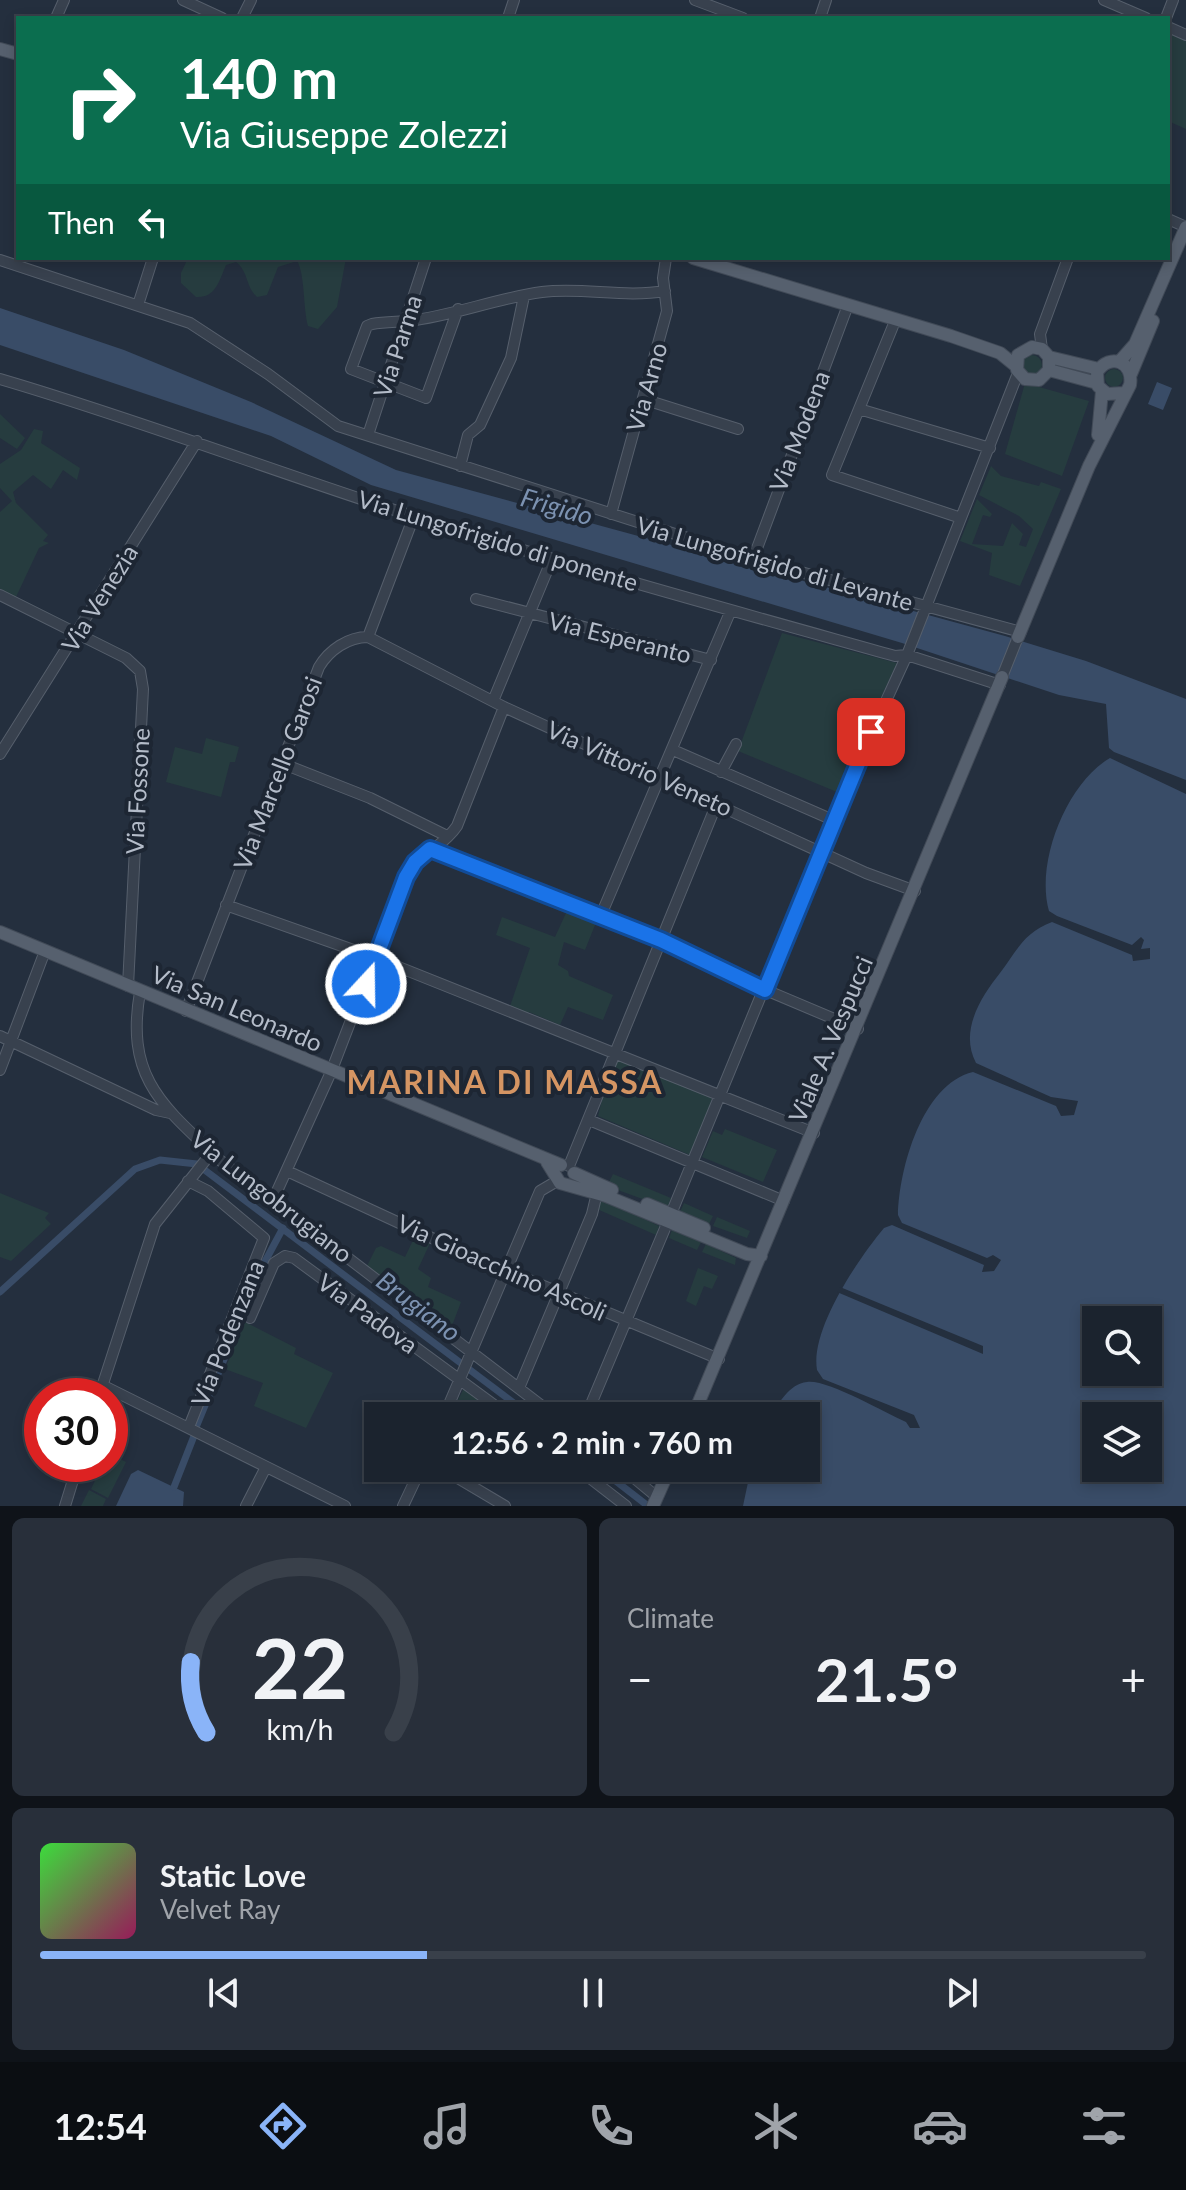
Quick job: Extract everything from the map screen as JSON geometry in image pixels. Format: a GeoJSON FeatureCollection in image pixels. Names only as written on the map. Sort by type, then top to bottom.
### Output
{"type":"FeatureCollection","features":[{"type":"Feature","properties":{"kind":"main road"},"geometry":{"type":"LineString","coordinates":[[951,336],[1099,369],[1110,361],[1120,361],[1135,344],[1186,227]]}},
{"type":"Feature","properties":{"kind":"main road"},"geometry":{"type":"LineString","coordinates":[[700,260],[1000,353],[1021,373],[1041,379],[1038,355]]}},
{"type":"Feature","properties":{"kind":"main road"},"geometry":{"type":"LineString","coordinates":[[1019,635],[1089,466],[1123,393],[1130,385],[1131,374],[1154,318],[1168,272]]}},
{"type":"Feature","properties":{"kind":"main road"},"geometry":{"type":"LineString","coordinates":[[1038,355],[1112,396],[1123,393]]}},
{"type":"Feature","properties":{"kind":"main road"},"geometry":{"type":"LineString","coordinates":[[1021,373],[1038,355]]}},
{"type":"Feature","properties":{"kind":"main road"},"geometry":{"type":"LineString","coordinates":[[1120,361],[1131,374]]}},
{"type":"Feature","properties":{"kind":"main road"},"geometry":{"type":"LineString","coordinates":[[1089,466],[1102,421],[1099,369]]}},
{"type":"Feature","properties":{"kind":"main road","name":"Viale A. Vespucci"},"geometry":{"type":"LineString","coordinates":[[699,1402],[1001,681]]}},
{"type":"Feature","properties":{"kind":"main road","name":"Via San Leonardo"},"geometry":{"type":"LineString","coordinates":[[0,932],[561,1171]]}},
{"type":"Feature","properties":{"kind":"main road"},"geometry":{"type":"LineString","coordinates":[[561,1171],[597,1193],[751,1248],[761,1256]]}},
{"type":"Feature","properties":{"kind":"main road"},"geometry":{"type":"LineString","coordinates":[[561,1171],[671,1218]]}},
{"type":"Feature","properties":{"kind":"street"},"geometry":{"type":"LineString","coordinates":[[183,0],[218,16]]}},
{"type":"Feature","properties":{"kind":"street"},"geometry":{"type":"LineString","coordinates":[[695,0],[720,4],[740,16]]}},
{"type":"Feature","properties":{"kind":"street"},"geometry":{"type":"LineString","coordinates":[[1104,0],[1141,16]]}},
{"type":"Feature","properties":{"kind":"street","name":"Via Lungofrigido di Levante"},"geometry":{"type":"LineString","coordinates":[[0,260],[190,323],[268,374],[321,417],[368,435],[753,559],[1019,635]]}},
{"type":"Feature","properties":{"kind":"street"},"geometry":{"type":"LineString","coordinates":[[138,305],[152,260]]}},
{"type":"Feature","properties":{"kind":"street","name":"Via Parma"},"geometry":{"type":"LineString","coordinates":[[368,435],[425,260]]}},
{"type":"Feature","properties":{"kind":"street","name":"Via Arno"},"geometry":{"type":"LineString","coordinates":[[611,514],[667,311],[666,260]]}},
{"type":"Feature","properties":{"kind":"street"},"geometry":{"type":"LineString","coordinates":[[1038,355],[1040,334],[1067,260]]}},
{"type":"Feature","properties":{"kind":"street"},"geometry":{"type":"LineString","coordinates":[[458,309],[430,396],[420,399],[351,369],[367,326],[405,321],[458,309],[524,296],[561,291],[625,296],[665,291]]}},
{"type":"Feature","properties":{"kind":"street"},"geometry":{"type":"LineString","coordinates":[[460,466],[468,435],[480,425],[511,358],[524,296]]}},
{"type":"Feature","properties":{"kind":"street","name":"Via Modena"},"geometry":{"type":"LineString","coordinates":[[753,559],[848,305]]}},
{"type":"Feature","properties":{"kind":"street"},"geometry":{"type":"LineString","coordinates":[[893,326],[832,475],[961,518]]}},
{"type":"Feature","properties":{"kind":"street"},"geometry":{"type":"LineString","coordinates":[[592,1402],[768,991],[833,820],[908,652],[1004,408],[1021,373]]}},
{"type":"Feature","properties":{"kind":"street","name":"Via Lungofrigido di ponente"},"geometry":{"type":"LineString","coordinates":[[0,379],[552,559],[895,656],[908,652],[1001,681]]}},
{"type":"Feature","properties":{"kind":"street"},"geometry":{"type":"LineString","coordinates":[[643,399],[738,429]]}},
{"type":"Feature","properties":{"kind":"street"},"geometry":{"type":"LineString","coordinates":[[859,409],[990,448]]}},
{"type":"Feature","properties":{"kind":"street","name":"Via Venezia"},"geometry":{"type":"LineString","coordinates":[[0,754],[197,441]]}},
{"type":"Feature","properties":{"kind":"street"},"geometry":{"type":"LineString","coordinates":[[368,637],[414,516]]}},
{"type":"Feature","properties":{"kind":"street"},"geometry":{"type":"LineString","coordinates":[[493,701],[552,559]]}},
{"type":"Feature","properties":{"kind":"street","name":"Via Fossone"},"geometry":{"type":"LineString","coordinates":[[0,595],[78,631],[134,663],[142,680],[134,989]]}},
{"type":"Feature","properties":{"kind":"street","name":"Via Esperanto"},"geometry":{"type":"LineString","coordinates":[[476,599],[711,660]]}},
{"type":"Feature","properties":{"kind":"street"},"geometry":{"type":"LineString","coordinates":[[601,915],[731,610]]}},
{"type":"Feature","properties":{"kind":"street"},"geometry":{"type":"LineString","coordinates":[[1001,681],[1019,635]]}},
{"type":"Feature","properties":{"kind":"street","name":"Via Vittorio Veneto"},"geometry":{"type":"LineString","coordinates":[[368,637],[504,707],[823,850],[866,873],[915,891]]}},
{"type":"Feature","properties":{"kind":"street","name":"Via Marcello Garosi"},"geometry":{"type":"LineString","coordinates":[[186,1011],[322,661],[353,638],[368,637]]}},
{"type":"Feature","properties":{"kind":"street"},"geometry":{"type":"LineString","coordinates":[[273,1200],[331,1072],[406,877],[415,862],[457,826],[504,707]]}},
{"type":"Feature","properties":{"kind":"street"},"geometry":{"type":"LineString","coordinates":[[721,772],[736,744]]}},
{"type":"Feature","properties":{"kind":"street"},"geometry":{"type":"LineString","coordinates":[[673,750],[833,820]]}},
{"type":"Feature","properties":{"kind":"street"},"geometry":{"type":"LineString","coordinates":[[281,763],[370,798],[447,836]]}},
{"type":"Feature","properties":{"kind":"street"},"geometry":{"type":"LineString","coordinates":[[450,1402],[540,1191],[561,1171],[589,1120],[717,803]]}},
{"type":"Feature","properties":{"kind":"street"},"geometry":{"type":"LineString","coordinates":[[430,849],[661,940],[768,991],[858,1029]]}},
{"type":"Feature","properties":{"kind":"street"},"geometry":{"type":"LineString","coordinates":[[226,905],[376,958],[814,1133]]}},
{"type":"Feature","properties":{"kind":"street"},"geometry":{"type":"LineString","coordinates":[[0,1070],[5,1039],[45,951]]}},
{"type":"Feature","properties":{"kind":"street","name":"Via Lungobrugiano"},"geometry":{"type":"LineString","coordinates":[[134,989],[135,1046],[148,1081],[170,1113],[209,1155],[273,1200],[537,1402]]}},
{"type":"Feature","properties":{"kind":"street"},"geometry":{"type":"LineString","coordinates":[[5,1039],[156,1110],[170,1113]]}},
{"type":"Feature","properties":{"kind":"street"},"geometry":{"type":"LineString","coordinates":[[589,1120],[784,1201]]}},
{"type":"Feature","properties":{"kind":"street"},"geometry":{"type":"LineString","coordinates":[[104,1378],[155,1224],[209,1155]]}},
{"type":"Feature","properties":{"kind":"street","name":"Via Gioacchino Ascoli"},"geometry":{"type":"LineString","coordinates":[[287,1171],[625,1322],[719,1359]]}},
{"type":"Feature","properties":{"kind":"street","name":"Via Podenzana"},"geometry":{"type":"LineString","coordinates":[[189,1427],[264,1238],[191,1177]]}},
{"type":"Feature","properties":{"kind":"street"},"geometry":{"type":"LineString","coordinates":[[519,1388],[597,1193]]}},
{"type":"Feature","properties":{"kind":"street","name":"Via Padova"},"geometry":{"type":"LineString","coordinates":[[250,1318],[274,1263],[285,1256],[294,1258],[491,1402]]}},
{"type":"Feature","properties":{"kind":"street"},"geometry":{"type":"LineString","coordinates":[[128,1402],[189,1427],[345,1506]]}},
{"type":"Feature","properties":{"kind":"street"},"geometry":{"type":"LineString","coordinates":[[246,1506],[266,1467]]}},
{"type":"Feature","properties":{"kind":"street"},"geometry":{"type":"LineString","coordinates":[[65,1506],[72,1482]]}},
{"type":"Feature","properties":{"kind":"street"},"geometry":{"type":"LineString","coordinates":[[403,1506],[414,1482]]}},
{"type":"Feature","properties":{"kind":"street"},"geometry":{"type":"LineString","coordinates":[[465,1482],[505,1506]]}},
{"type":"Feature","properties":{"kind":"street"},"geometry":{"type":"LineString","coordinates":[[595,1482],[626,1506]]}},
{"type":"Feature","properties":{"kind":"street"},"geometry":{"type":"LineString","coordinates":[[637,1482],[656,1500]]}},
{"type":"Feature","properties":{"kind":"green space"},"geometry":{"type":"Polygon","coordinates":[[[1170,32],[1186,38],[1186,129],[1170,122],[1170,32]]]}},
{"type":"Feature","properties":{"kind":"green space"},"geometry":{"type":"Polygon","coordinates":[[[187,260],[346,260],[337,307],[318,329],[308,326],[297,261],[278,267],[267,295],[257,297],[236,262],[226,265],[212,292],[203,297],[196,297],[181,283],[181,273],[187,260]]]}},
{"type":"Feature","properties":{"kind":"green space"},"geometry":{"type":"Polygon","coordinates":[[[1032,355],[1039,358],[1042,365],[1039,372],[1032,375],[1025,372],[1022,365],[1025,358],[1032,355]]]}},
{"type":"Feature","properties":{"kind":"green space"},"geometry":{"type":"Polygon","coordinates":[[[1114,369],[1123,378],[1114,387],[1105,378],[1114,369]]]}},
{"type":"Feature","properties":{"kind":"green space"},"geometry":{"type":"Polygon","coordinates":[[[1025,383],[1089,401],[1062,476],[1005,454],[1025,383]]]}},
{"type":"Feature","properties":{"kind":"green space"},"geometry":{"type":"Polygon","coordinates":[[[0,414],[25,438],[17,449],[0,438],[0,414]]]}},
{"type":"Feature","properties":{"kind":"green space"},"geometry":{"type":"Polygon","coordinates":[[[34,429],[43,431],[41,443],[80,468],[77,480],[63,470],[51,489],[33,475],[13,492],[16,503],[48,535],[43,541],[49,543],[39,548],[16,597],[0,589],[0,512],[12,501],[0,488],[0,464],[21,450],[34,429]]]}},
{"type":"Feature","properties":{"kind":"green space"},"geometry":{"type":"Polygon","coordinates":[[[991,466],[1001,476],[1039,486],[1041,482],[1061,489],[1020,586],[989,575],[992,553],[960,541],[977,499],[992,514],[990,517],[983,515],[972,544],[1003,546],[1012,523],[1023,534],[1019,545],[1026,547],[1033,529],[1019,516],[979,495],[991,466]]]}},
{"type":"Feature","properties":{"kind":"green space"},"geometry":{"type":"Polygon","coordinates":[[[782,633],[897,663],[837,792],[738,751],[782,633]]]}},
{"type":"Feature","properties":{"kind":"green space"},"geometry":{"type":"Polygon","coordinates":[[[206,738],[239,747],[235,762],[230,762],[221,797],[166,782],[175,747],[202,754],[206,738]]]}},
{"type":"Feature","properties":{"kind":"green space"},"geometry":{"type":"Polygon","coordinates":[[[529,891],[597,920],[585,950],[564,942],[558,965],[568,971],[569,976],[613,995],[603,1020],[568,1007],[560,1025],[529,1012],[526,1015],[509,1009],[530,948],[496,935],[502,917],[555,937],[566,913],[526,898],[529,891]]]}},
{"type":"Feature","properties":{"kind":"green space"},"geometry":{"type":"Polygon","coordinates":[[[618,1060],[674,1079],[676,1084],[690,1085],[712,1097],[706,1121],[690,1155],[598,1116],[610,1067],[616,1066],[618,1060]]]}},
{"type":"Feature","properties":{"kind":"green space"},"geometry":{"type":"Polygon","coordinates":[[[725,1129],[777,1150],[763,1182],[702,1157],[713,1131],[722,1135],[725,1129]]]}},
{"type":"Feature","properties":{"kind":"green space"},"geometry":{"type":"Polygon","coordinates":[[[613,1174],[671,1198],[667,1208],[607,1186],[613,1174]]]}},
{"type":"Feature","properties":{"kind":"green space"},"geometry":{"type":"Polygon","coordinates":[[[0,1193],[49,1213],[45,1218],[51,1224],[11,1261],[0,1257],[0,1193]]]}},
{"type":"Feature","properties":{"kind":"green space"},"geometry":{"type":"Polygon","coordinates":[[[601,1199],[659,1226],[656,1235],[597,1209],[601,1199]]]}},
{"type":"Feature","properties":{"kind":"green space"},"geometry":{"type":"Polygon","coordinates":[[[684,1203],[713,1216],[709,1224],[680,1212],[684,1203]]]}},
{"type":"Feature","properties":{"kind":"green space"},"geometry":{"type":"Polygon","coordinates":[[[717,1217],[750,1231],[747,1238],[713,1226],[717,1217]]]}},
{"type":"Feature","properties":{"kind":"green space"},"geometry":{"type":"Polygon","coordinates":[[[672,1230],[701,1242],[697,1250],[669,1238],[672,1230]]]}},
{"type":"Feature","properties":{"kind":"green space"},"geometry":{"type":"Polygon","coordinates":[[[416,1234],[431,1241],[418,1269],[431,1278],[428,1287],[461,1302],[450,1331],[366,1268],[376,1248],[381,1246],[405,1257],[416,1234]]]}},
{"type":"Feature","properties":{"kind":"green space"},"geometry":{"type":"Polygon","coordinates":[[[706,1244],[736,1258],[735,1265],[702,1252],[706,1244]]]}},
{"type":"Feature","properties":{"kind":"green space"},"geometry":{"type":"Polygon","coordinates":[[[698,1268],[718,1276],[712,1289],[704,1286],[696,1306],[686,1301],[698,1268]]]}},
{"type":"Feature","properties":{"kind":"green space"},"geometry":{"type":"Polygon","coordinates":[[[245,1322],[296,1348],[294,1354],[333,1373],[306,1428],[254,1406],[263,1383],[225,1369],[245,1322]]]}},
{"type":"Feature","properties":{"kind":"green space"},"geometry":{"type":"Polygon","coordinates":[[[464,1388],[482,1402],[457,1402],[464,1388]]]}},
{"type":"Feature","properties":{"kind":"green space"},"geometry":{"type":"Polygon","coordinates":[[[94,1482],[116,1482],[108,1498],[91,1489],[94,1482]]]}},
{"type":"Feature","properties":{"kind":"green space"},"geometry":{"type":"Polygon","coordinates":[[[89,1490],[106,1499],[103,1506],[81,1506],[89,1490]]]}},
{"type":"Feature","properties":{"kind":"water"},"geometry":{"type":"Polygon","coordinates":[[[0,308],[124,350],[251,402],[396,470],[1005,636],[1086,661],[1186,699],[1186,780],[1109,748],[1106,704],[1059,695],[902,643],[371,485],[271,436],[0,345],[0,308]]]}},
{"type":"Feature","properties":{"kind":"water"},"geometry":{"type":"Polygon","coordinates":[[[1157,382],[1172,388],[1163,410],[1148,404],[1157,382]]]}},
{"type":"Feature","properties":{"kind":"water"},"geometry":{"type":"Polygon","coordinates":[[[1110,758],[1186,794],[1186,1506],[743,1506],[748,1482],[820,1482],[820,1402],[780,1402],[795,1386],[816,1382],[828,1386],[906,1422],[910,1428],[920,1428],[914,1415],[823,1379],[817,1370],[821,1335],[838,1295],[884,1228],[892,1225],[984,1265],[982,1272],[994,1271],[1001,1260],[993,1255],[987,1258],[902,1223],[898,1215],[909,1153],[927,1110],[940,1093],[955,1080],[973,1072],[1056,1106],[1061,1116],[1074,1115],[1078,1101],[1051,1097],[976,1063],[971,1051],[974,1015],[1016,950],[1027,937],[1052,922],[1132,955],[1133,961],[1150,959],[1150,948],[1141,949],[1144,940],[1141,937],[1132,945],[1049,911],[1046,891],[1051,848],[1068,804],[1080,786],[1110,758]]]}},
{"type":"Feature","properties":{"kind":"water"},"geometry":{"type":"Polygon","coordinates":[[[138,1470],[184,1492],[183,1506],[116,1506],[131,1474],[138,1470]]]}},
{"type":"Feature","properties":{"kind":"pier"},"geometry":{"type":"Polygon","coordinates":[[[840,1287],[983,1346],[983,1354],[837,1292],[840,1287]]]}},
{"type":"Feature","properties":{"kind":"waterway","name":"Brugiano"},"geometry":{"type":"LineString","coordinates":[[0,1292],[135,1169],[160,1160],[197,1164]]}},
{"type":"Feature","properties":{"kind":"waterway","name":"Brugiano"},"geometry":{"type":"LineString","coordinates":[[202,1168],[512,1402]]}},
{"type":"Feature","properties":{"kind":"waterway","name":"Brugiano"},"geometry":{"type":"LineString","coordinates":[[197,1425],[262,1267],[283,1228]]}},
{"type":"Feature","properties":{"kind":"waterway","name":"Brugiano"},"geometry":{"type":"LineString","coordinates":[[174,1487],[194,1436]]}},
{"type":"Feature","properties":{"kind":"waterway","name":"Brugiano"},"geometry":{"type":"LineString","coordinates":[[617,1482],[648,1506]]}},
{"type":"Feature","properties":{"kind":"district","name":"MARINA DI MASSA"},"geometry":{"type":"Point","coordinates":[505,1081]}},
{"type":"Feature","properties":{"kind":"route"},"geometry":{"type":"LineString","coordinates":[[366,984],[406,877],[415,862],[430,849],[661,940],[709,966],[765,990],[871,732]]}},
{"type":"Feature","properties":{"kind":"water label","name":"Frigido"},"geometry":{"type":"Point","coordinates":[557,506]}}]}
